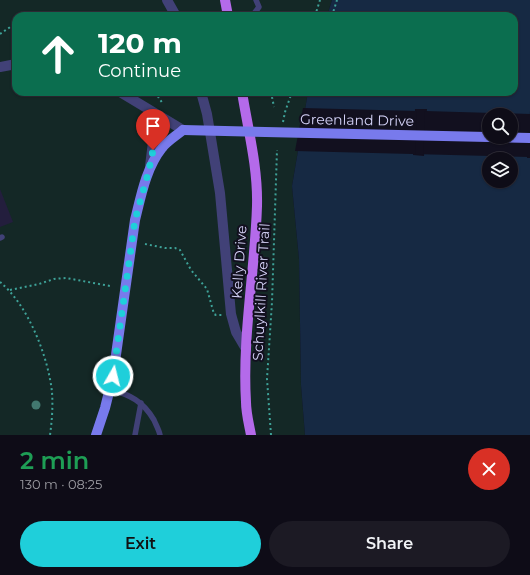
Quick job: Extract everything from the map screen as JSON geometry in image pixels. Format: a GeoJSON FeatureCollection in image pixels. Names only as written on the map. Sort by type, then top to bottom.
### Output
{"type":"FeatureCollection","features":[{"type":"Feature","properties":{"kind":"main road"},"geometry":{"type":"LineString","coordinates":[[225,0],[227,12]]}},
{"type":"Feature","properties":{"kind":"main road","name":"Kelly Drive"},"geometry":{"type":"LineString","coordinates":[[243,96],[256,170],[257,205],[253,280],[246,349],[246,403],[251,435]]}},
{"type":"Feature","properties":{"kind":"main road"},"geometry":{"type":"LineString","coordinates":[[96,435],[110,389],[135,220],[149,170],[162,147],[183,130]]}},
{"type":"Feature","properties":{"kind":"main road","name":"Greenland Drive"},"geometry":{"type":"LineString","coordinates":[[183,130],[530,138]]}},
{"type":"Feature","properties":{"kind":"street"},"geometry":{"type":"LineString","coordinates":[[167,0],[174,12]]}},
{"type":"Feature","properties":{"kind":"street"},"geometry":{"type":"LineString","coordinates":[[0,67],[12,65]]}},
{"type":"Feature","properties":{"kind":"street"},"geometry":{"type":"LineString","coordinates":[[126,96],[152,113],[183,130]]}},
{"type":"Feature","properties":{"kind":"street"},"geometry":{"type":"LineString","coordinates":[[202,96],[208,121],[220,193],[231,314],[236,332],[246,349]]}},
{"type":"Feature","properties":{"kind":"street"},"geometry":{"type":"LineString","coordinates":[[149,170],[154,134],[152,113]]}},
{"type":"Feature","properties":{"kind":"lane"},"geometry":{"type":"LineString","coordinates":[[255,12],[259,7],[256,0]]}},
{"type":"Feature","properties":{"kind":"lane"},"geometry":{"type":"LineString","coordinates":[[110,389],[128,395],[140,403],[150,413],[160,435]]}},
{"type":"Feature","properties":{"kind":"lane"},"geometry":{"type":"LineString","coordinates":[[135,435],[140,403]]}},
{"type":"Feature","properties":{"kind":"path"},"geometry":{"type":"LineString","coordinates":[[316,12],[320,0]]}},
{"type":"Feature","properties":{"kind":"path"},"geometry":{"type":"LineString","coordinates":[[333,12],[337,0]]}},
{"type":"Feature","properties":{"kind":"path"},"geometry":{"type":"LineString","coordinates":[[0,34],[12,26]]}},
{"type":"Feature","properties":{"kind":"path"},"geometry":{"type":"LineString","coordinates":[[157,96],[165,109]]}},
{"type":"Feature","properties":{"kind":"path"},"geometry":{"type":"LineString","coordinates":[[272,96],[274,107]]}},
{"type":"Feature","properties":{"kind":"path"},"geometry":{"type":"LineString","coordinates":[[282,126],[291,96]]}},
{"type":"Feature","properties":{"kind":"path","name":"Schuylkill River Trail"},"geometry":{"type":"LineString","coordinates":[[270,435],[267,379],[272,302],[277,150]]}},
{"type":"Feature","properties":{"kind":"path"},"geometry":{"type":"LineString","coordinates":[[146,244],[180,250],[192,272],[206,289],[214,314],[216,316],[221,315]]}},
{"type":"Feature","properties":{"kind":"path"},"geometry":{"type":"LineString","coordinates":[[10,290],[39,284],[54,279],[66,278],[110,286]]}},
{"type":"Feature","properties":{"kind":"path"},"geometry":{"type":"LineString","coordinates":[[0,282],[10,290],[31,325],[45,358],[52,391],[52,419],[50,435]]}},
{"type":"Feature","properties":{"kind":"green space"},"geometry":{"type":"Polygon","coordinates":[[[0,0],[332,0],[328,12],[12,12],[12,96],[307,96],[292,186],[299,259],[301,385],[305,435],[0,435],[0,0]]]}},
{"type":"Feature","properties":{"kind":"water"},"geometry":{"type":"Polygon","coordinates":[[[332,0],[530,0],[530,111],[527,158],[530,158],[530,435],[305,435],[301,385],[299,259],[292,186],[307,96],[518,96],[518,12],[328,12],[332,0]],[[415,109],[413,155],[424,156],[427,109],[415,109]]]}},
{"type":"Feature","properties":{"kind":"pier"},"geometry":{"type":"Polygon","coordinates":[[[303,108],[417,111],[415,154],[423,154],[425,111],[482,113],[482,144],[518,144],[518,114],[530,114],[530,157],[518,157],[518,152],[482,152],[482,156],[295,151],[303,108]]]}},
{"type":"Feature","properties":{"kind":"building"},"geometry":{"type":"Polygon","coordinates":[[[0,189],[13,222],[0,227],[0,189]]]}},
{"type":"Feature","properties":{"kind":"route"},"geometry":{"type":"LineString","coordinates":[[113,376],[124,289],[135,220],[153,150]]}}]}
